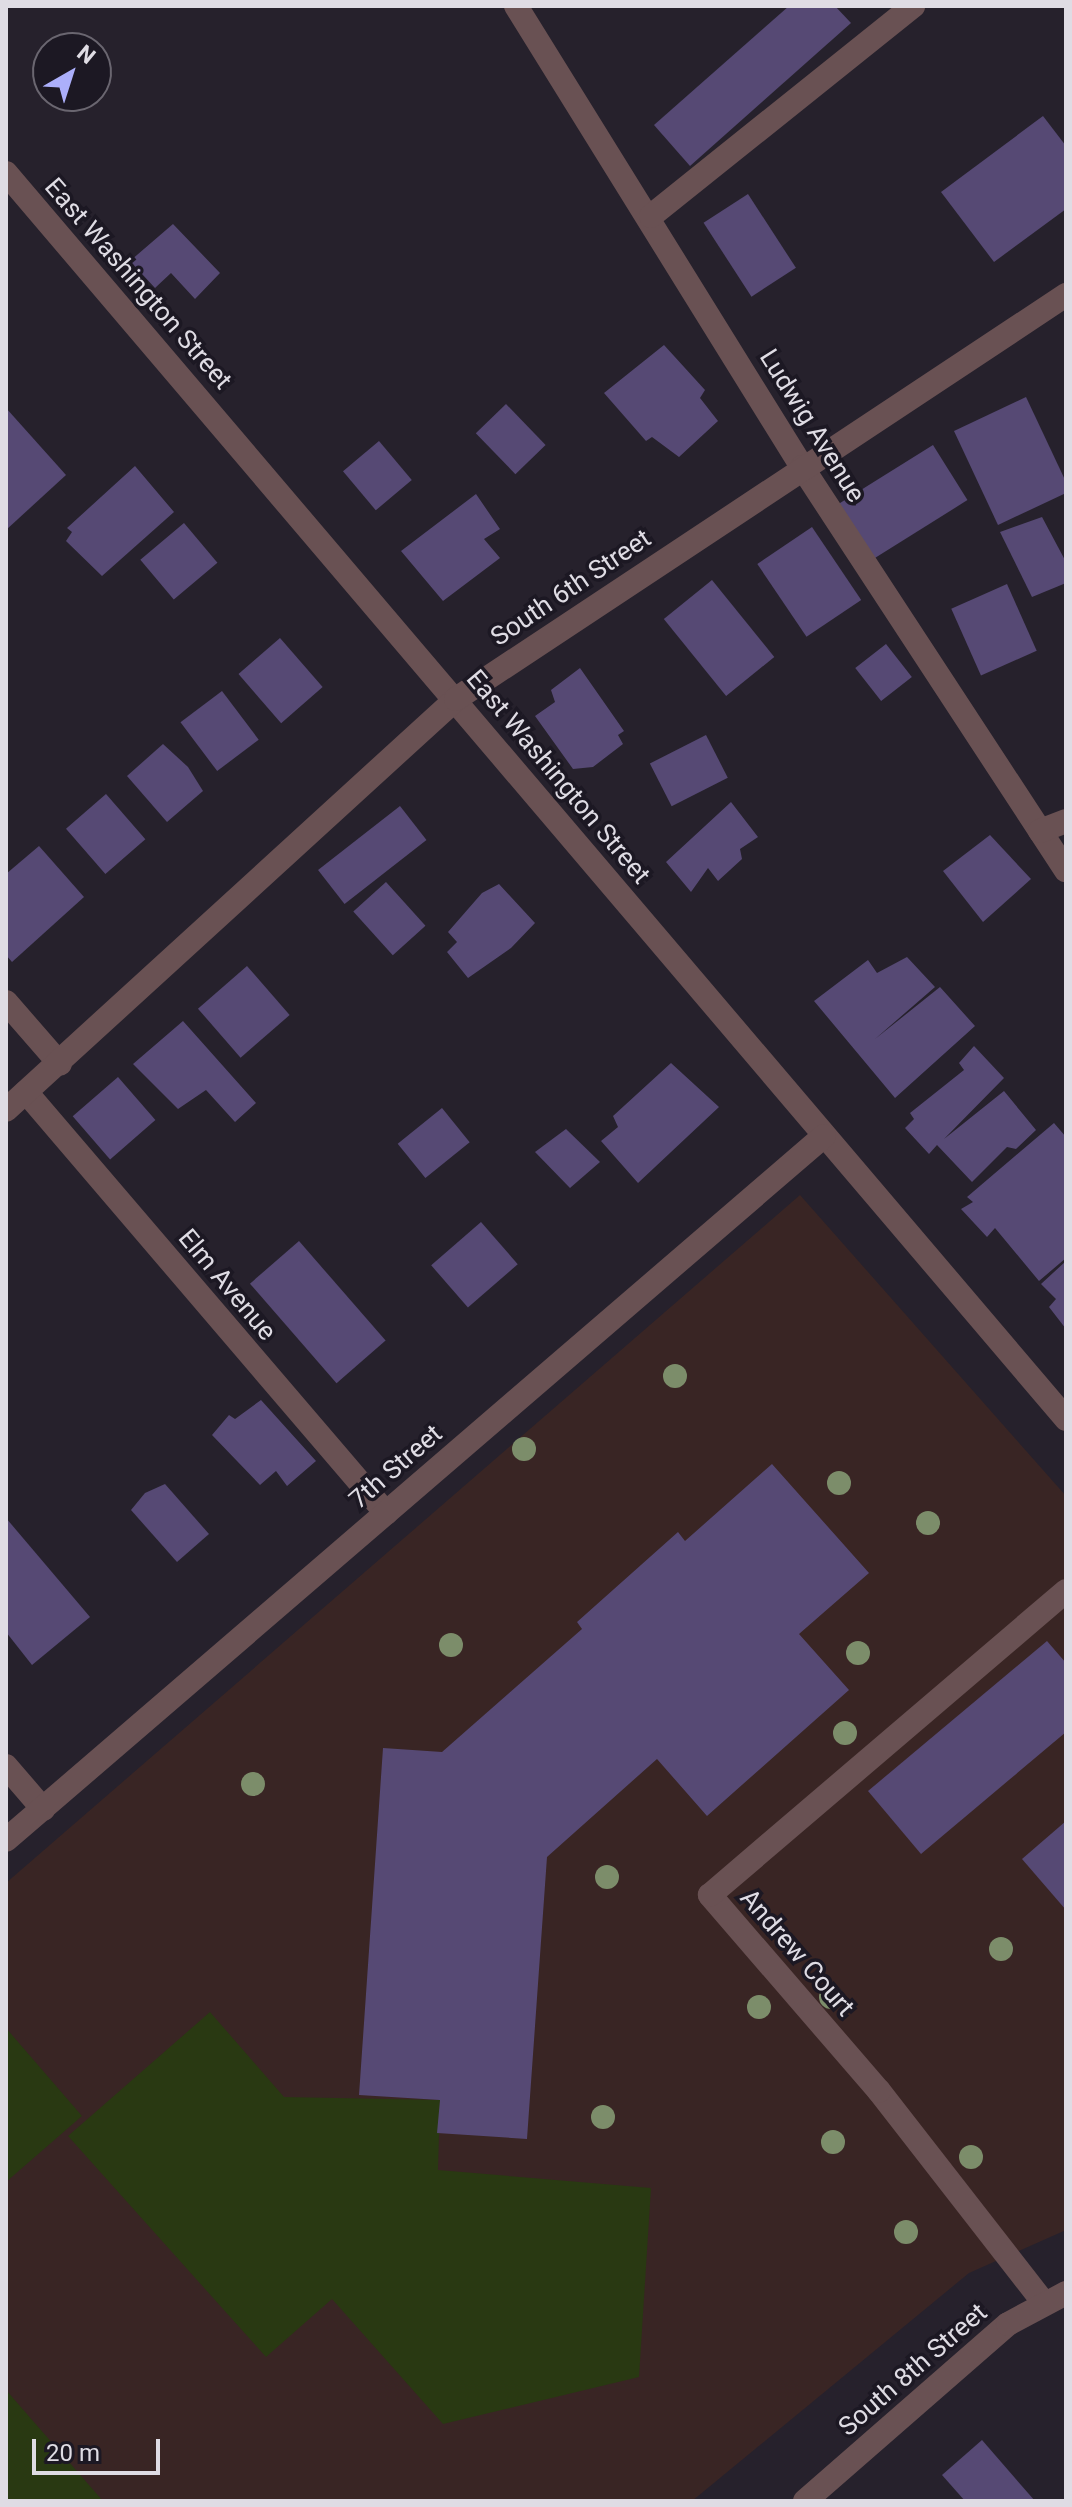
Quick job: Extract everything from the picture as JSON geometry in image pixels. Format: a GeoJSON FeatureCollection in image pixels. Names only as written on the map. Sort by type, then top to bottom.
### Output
{"type":"FeatureCollection","features":[{"type":"Feature","properties":{"kind":"street","name":"Ludwig Avenue"},"geometry":{"type":"LineString","coordinates":[[516,6],[651,216],[802,467],[1066,870]]}},
{"type":"Feature","properties":{"kind":"street"},"geometry":{"type":"LineString","coordinates":[[651,216],[913,6]]}},
{"type":"Feature","properties":{"kind":"street","name":"East Washington Street"},"geometry":{"type":"LineString","coordinates":[[6,173],[1066,1419]]}},
{"type":"Feature","properties":{"kind":"street","name":"South 6th Street"},"geometry":{"type":"LineString","coordinates":[[6,1110],[60,1064],[456,699],[1066,295]]}},
{"type":"Feature","properties":{"kind":"street"},"geometry":{"type":"LineString","coordinates":[[1040,831],[1066,821]]}},
{"type":"Feature","properties":{"kind":"street"},"geometry":{"type":"LineString","coordinates":[[6,1002],[60,1064]]}},
{"type":"Feature","properties":{"kind":"street","name":"Elm Avenue"},"geometry":{"type":"LineString","coordinates":[[26,1092],[386,1513]]}},
{"type":"Feature","properties":{"kind":"street","name":"7th Street"},"geometry":{"type":"LineString","coordinates":[[6,1840],[824,1136]]}},
{"type":"Feature","properties":{"kind":"street","name":"Andrew Court"},"geometry":{"type":"LineString","coordinates":[[1055,2298],[710,1895],[1066,1591]]}},
{"type":"Feature","properties":{"kind":"street"},"geometry":{"type":"LineString","coordinates":[[6,1766],[43,1809]]}},
{"type":"Feature","properties":{"kind":"street","name":"South 8th Street"},"geometry":{"type":"LineString","coordinates":[[805,2501],[1008,2324],[1055,2298]]}},
{"type":"Feature","properties":{"kind":"shaded area"},"geometry":{"type":"Polygon","coordinates":[[[800,1195],[1066,1496],[1066,2230],[969,2273],[692,2501],[6,2501],[6,1883],[800,1195]]]}},
{"type":"Feature","properties":{"kind":"green space"},"geometry":{"type":"Polygon","coordinates":[[[210,2012],[284,2097],[440,2100],[438,2170],[651,2188],[639,2377],[443,2424],[332,2299],[266,2357],[68,2136],[210,2012]]]}},
{"type":"Feature","properties":{"kind":"green space"},"geometry":{"type":"Polygon","coordinates":[[[6,2028],[82,2116],[6,2182],[6,2028]]]}},
{"type":"Feature","properties":{"kind":"green space"},"geometry":{"type":"Polygon","coordinates":[[[6,2390],[103,2501],[6,2501],[6,2390]]]}},
{"type":"Feature","properties":{"kind":"building"},"geometry":{"type":"Polygon","coordinates":[[[789,6],[835,6],[851,23],[690,166],[654,125],[789,6]]]}},
{"type":"Feature","properties":{"kind":"building"},"geometry":{"type":"Polygon","coordinates":[[[1043,116],[1066,146],[1066,209],[994,262],[941,192],[1043,116]]]}},
{"type":"Feature","properties":{"kind":"building"},"geometry":{"type":"Polygon","coordinates":[[[748,194],[796,268],[751,297],[704,223],[748,194]]]}},
{"type":"Feature","properties":{"kind":"building"},"geometry":{"type":"Polygon","coordinates":[[[173,224],[220,273],[195,299],[171,273],[155,288],[130,261],[173,224]]]}},
{"type":"Feature","properties":{"kind":"building"},"geometry":{"type":"Polygon","coordinates":[[[664,345],[705,390],[700,398],[718,421],[679,457],[652,437],[646,441],[604,393],[664,345]]]}},
{"type":"Feature","properties":{"kind":"building"},"geometry":{"type":"Polygon","coordinates":[[[1026,397],[1066,482],[1066,493],[998,525],[954,431],[1026,397]]]}},
{"type":"Feature","properties":{"kind":"building"},"geometry":{"type":"Polygon","coordinates":[[[506,404],[546,445],[515,474],[476,433],[506,404]]]}},
{"type":"Feature","properties":{"kind":"building"},"geometry":{"type":"Polygon","coordinates":[[[6,408],[66,475],[6,530],[6,408]]]}},
{"type":"Feature","properties":{"kind":"building"},"geometry":{"type":"Polygon","coordinates":[[[379,441],[412,480],[376,510],[343,471],[379,441]]]}},
{"type":"Feature","properties":{"kind":"building"},"geometry":{"type":"Polygon","coordinates":[[[933,445],[967,500],[873,559],[839,504],[933,445]]]}},
{"type":"Feature","properties":{"kind":"building"},"geometry":{"type":"Polygon","coordinates":[[[135,466],[174,512],[102,576],[66,541],[72,532],[67,528],[135,466]]]}},
{"type":"Feature","properties":{"kind":"building"},"geometry":{"type":"Polygon","coordinates":[[[476,494],[500,529],[484,539],[500,558],[443,601],[401,551],[476,494]]]}},
{"type":"Feature","properties":{"kind":"building"},"geometry":{"type":"Polygon","coordinates":[[[1042,517],[1066,562],[1066,583],[1032,597],[1000,532],[1042,517]]]}},
{"type":"Feature","properties":{"kind":"building"},"geometry":{"type":"Polygon","coordinates":[[[184,523],[217,563],[174,599],[140,560],[184,523]]]}},
{"type":"Feature","properties":{"kind":"building"},"geometry":{"type":"Polygon","coordinates":[[[812,527],[861,600],[806,637],[757,564],[812,527]]]}},
{"type":"Feature","properties":{"kind":"building"},"geometry":{"type":"Polygon","coordinates":[[[712,580],[774,657],[726,696],[664,619],[712,580]]]}},
{"type":"Feature","properties":{"kind":"building"},"geometry":{"type":"Polygon","coordinates":[[[1007,584],[1037,651],[981,675],[951,609],[1007,584]]]}},
{"type":"Feature","properties":{"kind":"building"},"geometry":{"type":"Polygon","coordinates":[[[280,638],[323,687],[281,723],[238,674],[280,638]]]}},
{"type":"Feature","properties":{"kind":"building"},"geometry":{"type":"Polygon","coordinates":[[[886,644],[912,677],[881,701],[855,668],[886,644]]]}},
{"type":"Feature","properties":{"kind":"building"},"geometry":{"type":"Polygon","coordinates":[[[580,668],[624,731],[618,735],[623,744],[593,767],[573,769],[535,716],[555,702],[551,690],[580,668]]]}},
{"type":"Feature","properties":{"kind":"building"},"geometry":{"type":"Polygon","coordinates":[[[222,691],[259,740],[217,771],[180,722],[222,691]]]}},
{"type":"Feature","properties":{"kind":"building"},"geometry":{"type":"Polygon","coordinates":[[[706,735],[728,778],[672,806],[650,764],[706,735]]]}},
{"type":"Feature","properties":{"kind":"building"},"geometry":{"type":"Polygon","coordinates":[[[163,744],[188,767],[203,791],[167,822],[127,776],[163,744]]]}},
{"type":"Feature","properties":{"kind":"building"},"geometry":{"type":"Polygon","coordinates":[[[106,794],[145,839],[105,874],[66,829],[106,794]]]}},
{"type":"Feature","properties":{"kind":"building"},"geometry":{"type":"Polygon","coordinates":[[[731,802],[758,837],[740,849],[742,859],[718,881],[708,868],[691,892],[666,862],[731,802]]]}},
{"type":"Feature","properties":{"kind":"building"},"geometry":{"type":"Polygon","coordinates":[[[400,806],[426,840],[345,904],[318,870],[400,806]]]}},
{"type":"Feature","properties":{"kind":"building"},"geometry":{"type":"Polygon","coordinates":[[[990,835],[1031,879],[983,922],[943,871],[990,835]]]}},
{"type":"Feature","properties":{"kind":"building"},"geometry":{"type":"Polygon","coordinates":[[[39,846],[84,897],[12,962],[6,955],[6,874],[39,846]]]}},
{"type":"Feature","properties":{"kind":"building"},"geometry":{"type":"Polygon","coordinates":[[[386,882],[425,926],[393,955],[353,911],[386,882]]]}},
{"type":"Feature","properties":{"kind":"building"},"geometry":{"type":"Polygon","coordinates":[[[499,884],[535,923],[511,948],[468,978],[447,952],[457,942],[448,932],[482,893],[499,884]]]}},
{"type":"Feature","properties":{"kind":"building"},"geometry":{"type":"Polygon","coordinates":[[[907,957],[935,987],[875,1039],[940,987],[975,1026],[895,1098],[814,1001],[868,960],[877,973],[907,957]]]}},
{"type":"Feature","properties":{"kind":"building"},"geometry":{"type":"Polygon","coordinates":[[[247,966],[290,1015],[241,1058],[198,1009],[247,966]]]}},
{"type":"Feature","properties":{"kind":"building"},"geometry":{"type":"Polygon","coordinates":[[[183,1021],[256,1103],[235,1122],[206,1090],[178,1109],[133,1064],[183,1021]]]}},
{"type":"Feature","properties":{"kind":"building"},"geometry":{"type":"Polygon","coordinates":[[[974,1046],[1004,1078],[944,1139],[1004,1091],[1036,1130],[1016,1149],[1007,1147],[972,1182],[937,1145],[929,1154],[905,1128],[914,1119],[910,1113],[964,1070],[959,1063],[974,1046]]]}},
{"type":"Feature","properties":{"kind":"building"},"geometry":{"type":"Polygon","coordinates":[[[671,1063],[719,1107],[638,1183],[601,1141],[618,1127],[613,1116],[671,1063]]]}},
{"type":"Feature","properties":{"kind":"building"},"geometry":{"type":"Polygon","coordinates":[[[118,1077],[155,1120],[110,1159],[73,1116],[118,1077]]]}},
{"type":"Feature","properties":{"kind":"building"},"geometry":{"type":"Polygon","coordinates":[[[442,1108],[470,1142],[425,1178],[398,1144],[442,1108]]]}},
{"type":"Feature","properties":{"kind":"building"},"geometry":{"type":"Polygon","coordinates":[[[1054,1123],[1066,1137],[1066,1258],[1039,1281],[995,1228],[987,1237],[961,1209],[973,1202],[967,1197],[1054,1123]]]}},
{"type":"Feature","properties":{"kind":"building"},"geometry":{"type":"Polygon","coordinates":[[[566,1129],[600,1162],[570,1188],[535,1152],[566,1129]]]}},
{"type":"Feature","properties":{"kind":"building"},"geometry":{"type":"Polygon","coordinates":[[[481,1222],[518,1264],[468,1308],[431,1265],[481,1222]]]}},
{"type":"Feature","properties":{"kind":"building"},"geometry":{"type":"Polygon","coordinates":[[[299,1241],[386,1341],[337,1383],[250,1284],[299,1241]]]}},
{"type":"Feature","properties":{"kind":"building"},"geometry":{"type":"Polygon","coordinates":[[[1066,1261],[1066,1329],[1049,1307],[1056,1299],[1041,1284],[1066,1261]]]}},
{"type":"Feature","properties":{"kind":"building"},"geometry":{"type":"Polygon","coordinates":[[[261,1400],[316,1461],[287,1486],[276,1471],[260,1485],[212,1435],[229,1415],[235,1419],[261,1400]]]}},
{"type":"Feature","properties":{"kind":"building"},"geometry":{"type":"Polygon","coordinates":[[[772,1464],[869,1573],[799,1634],[849,1690],[707,1816],[657,1759],[547,1857],[527,2139],[437,2133],[440,2100],[359,2095],[383,1748],[442,1752],[582,1629],[577,1622],[678,1532],[685,1541],[772,1464]]]}},
{"type":"Feature","properties":{"kind":"building"},"geometry":{"type":"Polygon","coordinates":[[[165,1484],[209,1534],[177,1562],[131,1510],[145,1493],[165,1484]]]}},
{"type":"Feature","properties":{"kind":"building"},"geometry":{"type":"Polygon","coordinates":[[[6,1518],[90,1617],[32,1665],[6,1632],[6,1518]]]}},
{"type":"Feature","properties":{"kind":"building"},"geometry":{"type":"Polygon","coordinates":[[[1047,1641],[1066,1663],[1066,1732],[921,1854],[868,1791],[1047,1641]]]}},
{"type":"Feature","properties":{"kind":"building"},"geometry":{"type":"Polygon","coordinates":[[[1066,1821],[1066,1910],[1022,1859],[1066,1821]]]}},
{"type":"Feature","properties":{"kind":"building"},"geometry":{"type":"Polygon","coordinates":[[[982,2440],[1035,2501],[965,2501],[942,2475],[982,2440]]]}}]}
